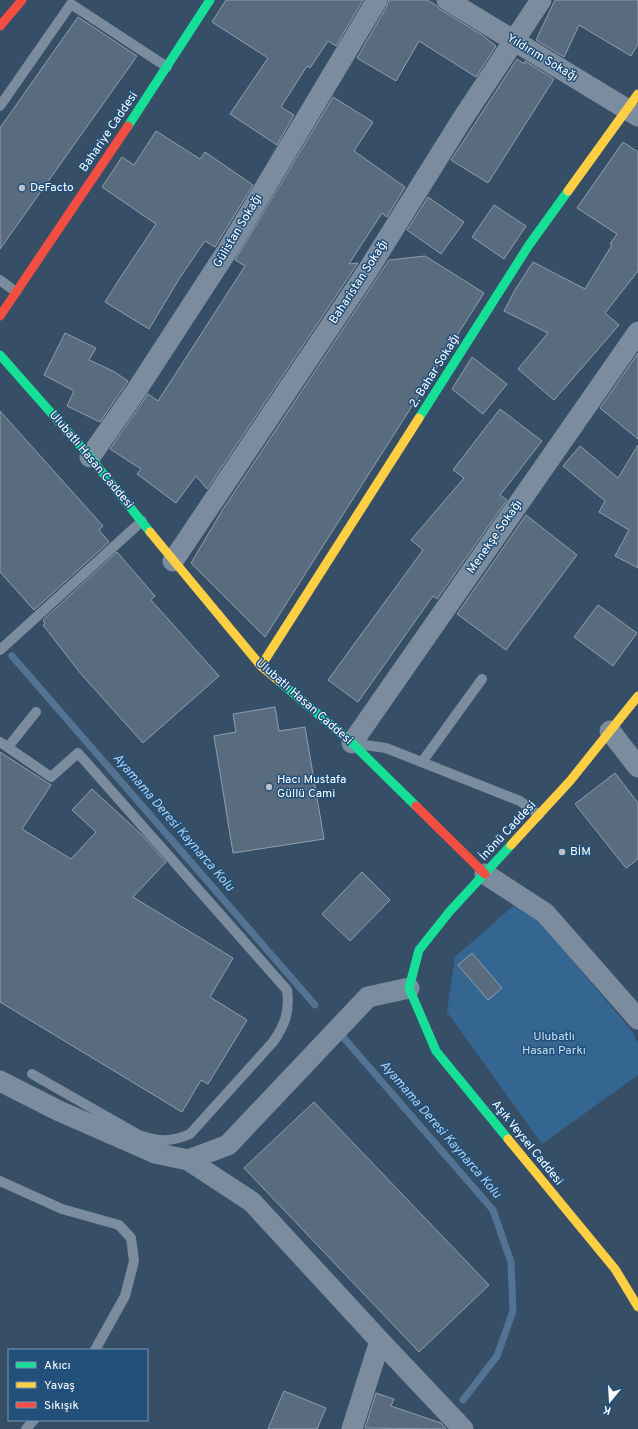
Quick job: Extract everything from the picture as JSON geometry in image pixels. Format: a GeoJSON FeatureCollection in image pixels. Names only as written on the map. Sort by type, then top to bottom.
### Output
{"type":"FeatureCollection","features":[{"type":"Feature","properties":{"kind":"main road"},"geometry":{"type":"LineString","coordinates":[[0,26],[22,0]]}},
{"type":"Feature","properties":{"kind":"main road","name":"Bahariye Caddesi"},"geometry":{"type":"LineString","coordinates":[[0,316],[167,67],[210,0]]}},
{"type":"Feature","properties":{"kind":"main road","name":"2. Bahar Sokağı"},"geometry":{"type":"LineString","coordinates":[[261,666],[529,245],[635,106]]}},
{"type":"Feature","properties":{"kind":"main road","name":"Ulubatlı Hasan Caddesi"},"geometry":{"type":"LineString","coordinates":[[0,355],[90,457],[173,561],[261,666],[352,742],[485,874]]}},
{"type":"Feature","properties":{"kind":"main road","name":"İnönü Caddesi"},"geometry":{"type":"LineString","coordinates":[[409,988],[419,950],[450,910],[570,781],[638,696]]}},
{"type":"Feature","properties":{"kind":"main road","name":"Aşık Veysel Caddesi"},"geometry":{"type":"LineString","coordinates":[[409,988],[436,1051],[615,1269],[638,1307]]}},
{"type":"Feature","properties":{"kind":"street","name":"Gülistan Sokağı"},"geometry":{"type":"LineString","coordinates":[[90,457],[138,388],[228,248],[377,0]]}},
{"type":"Feature","properties":{"kind":"street","name":"Yıldırım Sokağı"},"geometry":{"type":"LineString","coordinates":[[447,0],[514,42],[635,106]]}},
{"type":"Feature","properties":{"kind":"street","name":"Baharistan Sokağı"},"geometry":{"type":"LineString","coordinates":[[173,561],[368,270],[461,121],[541,0]]}},
{"type":"Feature","properties":{"kind":"street","name":"Menekşe Sokağı"},"geometry":{"type":"LineString","coordinates":[[352,742],[638,332]]}},
{"type":"Feature","properties":{"kind":"street"},"geometry":{"type":"LineString","coordinates":[[610,731],[638,767]]}},
{"type":"Feature","properties":{"kind":"street","name":"Ulubatlı Hasan Caddesi"},"geometry":{"type":"LineString","coordinates":[[485,874],[545,913],[638,1019]]}},
{"type":"Feature","properties":{"kind":"street"},"geometry":{"type":"LineString","coordinates":[[188,1160],[228,1145],[368,996],[409,988]]}},
{"type":"Feature","properties":{"kind":"street"},"geometry":{"type":"LineString","coordinates":[[0,1081],[57,1110],[155,1152],[188,1160],[252,1202],[463,1429]]}},
{"type":"Feature","properties":{"kind":"street"},"geometry":{"type":"LineString","coordinates":[[352,1429],[380,1341]]}},
{"type":"Feature","properties":{"kind":"lane"},"geometry":{"type":"LineString","coordinates":[[0,106],[71,4],[167,67]]}},
{"type":"Feature","properties":{"kind":"lane"},"geometry":{"type":"LineString","coordinates":[[0,280],[16,292]]}},
{"type":"Feature","properties":{"kind":"lane"},"geometry":{"type":"LineString","coordinates":[[0,650],[142,521]]}},
{"type":"Feature","properties":{"kind":"lane"},"geometry":{"type":"LineString","coordinates":[[422,762],[482,679]]}},
{"type":"Feature","properties":{"kind":"lane"},"geometry":{"type":"LineString","coordinates":[[32,1074],[139,1135],[159,1141],[180,1139],[190,1134],[273,1042],[285,1022],[288,1011],[287,990],[78,752],[51,777],[4,744],[36,712]]}},
{"type":"Feature","properties":{"kind":"lane"},"geometry":{"type":"LineString","coordinates":[[352,742],[386,748],[422,762],[520,801],[539,816]]}},
{"type":"Feature","properties":{"kind":"lane"},"geometry":{"type":"LineString","coordinates":[[0,1182],[62,1208],[119,1225],[131,1238],[134,1261],[125,1296],[96,1349]]}},
{"type":"Feature","properties":{"kind":"lane"},"geometry":{"type":"LineString","coordinates":[[26,1429],[33,1421]]}},
{"type":"Feature","properties":{"kind":"green space","name":"Ulubatlı Hasan Parkı"},"geometry":{"type":"Polygon","coordinates":[[[513,906],[533,914],[632,1031],[638,1043],[638,1075],[542,1144],[447,1012],[455,957],[513,906]]]}},
{"type":"Feature","properties":{"kind":"building"},"geometry":{"type":"Polygon","coordinates":[[[226,0],[363,0],[336,46],[328,41],[310,68],[307,66],[281,107],[294,115],[277,145],[230,114],[268,58],[212,22],[226,0]]]}},
{"type":"Feature","properties":{"kind":"building"},"geometry":{"type":"Polygon","coordinates":[[[389,0],[427,0],[482,35],[496,46],[476,77],[419,41],[396,81],[357,58],[389,0]]]}},
{"type":"Feature","properties":{"kind":"building"},"geometry":{"type":"Polygon","coordinates":[[[555,0],[638,0],[638,44],[631,56],[579,25],[564,57],[536,40],[555,0]]]}},
{"type":"Feature","properties":{"kind":"building","name":"DeFacto"},"geometry":{"type":"Polygon","coordinates":[[[78,17],[137,56],[0,249],[0,128],[78,17]]]}},
{"type":"Feature","properties":{"kind":"building"},"geometry":{"type":"Polygon","coordinates":[[[517,59],[524,64],[525,61],[554,79],[488,183],[451,160],[517,59]]]}},
{"type":"Feature","properties":{"kind":"building"},"geometry":{"type":"Polygon","coordinates":[[[333,97],[373,122],[354,151],[405,187],[387,217],[382,213],[349,264],[358,263],[207,489],[196,476],[176,503],[137,474],[141,469],[110,449],[148,394],[158,401],[245,266],[235,260],[333,97]]]}},
{"type":"Feature","properties":{"kind":"building"},"geometry":{"type":"Polygon","coordinates":[[[156,131],[200,159],[205,152],[253,185],[215,247],[205,241],[179,279],[149,329],[105,302],[156,224],[102,187],[122,157],[134,165],[156,131]]]}},
{"type":"Feature","properties":{"kind":"building"},"geometry":{"type":"Polygon","coordinates":[[[623,142],[638,152],[638,271],[605,313],[619,325],[554,400],[518,369],[548,333],[504,311],[515,290],[533,262],[585,289],[612,245],[610,244],[617,234],[577,208],[623,142]]]}},
{"type":"Feature","properties":{"kind":"building"},"geometry":{"type":"Polygon","coordinates":[[[428,197],[464,222],[441,254],[407,230],[428,197]]]}},
{"type":"Feature","properties":{"kind":"building"},"geometry":{"type":"Polygon","coordinates":[[[494,205],[526,226],[504,259],[472,237],[494,205]]]}},
{"type":"Feature","properties":{"kind":"building"},"geometry":{"type":"Polygon","coordinates":[[[425,256],[484,293],[265,637],[191,563],[223,509],[389,260],[425,256]]]}},
{"type":"Feature","properties":{"kind":"building"},"geometry":{"type":"Polygon","coordinates":[[[65,333],[96,348],[89,360],[113,371],[128,381],[100,422],[67,406],[74,391],[44,375],[65,333]]]}},
{"type":"Feature","properties":{"kind":"building"},"geometry":{"type":"Polygon","coordinates":[[[638,353],[638,439],[600,408],[638,353]]]}},
{"type":"Feature","properties":{"kind":"building"},"geometry":{"type":"Polygon","coordinates":[[[472,357],[507,384],[483,414],[452,389],[472,357]]]}},
{"type":"Feature","properties":{"kind":"building"},"geometry":{"type":"Polygon","coordinates":[[[500,409],[542,441],[500,495],[507,500],[437,599],[433,596],[358,702],[328,680],[423,550],[411,540],[464,478],[453,470],[500,409]]]}},
{"type":"Feature","properties":{"kind":"building"},"geometry":{"type":"Polygon","coordinates":[[[0,411],[103,526],[99,530],[109,542],[34,610],[0,572],[0,411]]]}},
{"type":"Feature","properties":{"kind":"building"},"geometry":{"type":"Polygon","coordinates":[[[638,445],[638,568],[615,556],[629,530],[599,512],[605,501],[563,466],[580,446],[618,478],[638,445]]]}},
{"type":"Feature","properties":{"kind":"building"},"geometry":{"type":"Polygon","coordinates":[[[526,515],[577,555],[506,650],[457,614],[526,515]]]}},
{"type":"Feature","properties":{"kind":"building"},"geometry":{"type":"Polygon","coordinates":[[[117,552],[155,596],[151,600],[219,676],[143,743],[81,674],[43,625],[45,623],[43,620],[117,552]]]}},
{"type":"Feature","properties":{"kind":"building"},"geometry":{"type":"Polygon","coordinates":[[[598,605],[637,633],[613,666],[574,637],[598,605]]]}},
{"type":"Feature","properties":{"kind":"building","name":"Hacı Mustafa Güllü Cami"},"geometry":{"type":"Polygon","coordinates":[[[275,707],[279,731],[305,727],[324,839],[233,853],[214,736],[236,732],[233,714],[275,707]]]}},
{"type":"Feature","properties":{"kind":"building"},"geometry":{"type":"Polygon","coordinates":[[[0,752],[51,785],[22,829],[71,859],[96,832],[72,810],[92,789],[142,835],[166,862],[133,897],[233,958],[210,997],[247,1020],[208,1084],[201,1080],[182,1112],[0,1002],[0,752]]]}},
{"type":"Feature","properties":{"kind":"building"},"geometry":{"type":"Polygon","coordinates":[[[615,773],[638,803],[638,859],[626,868],[575,804],[615,773]]]}},
{"type":"Feature","properties":{"kind":"building"},"geometry":{"type":"Polygon","coordinates":[[[362,872],[390,900],[350,941],[322,914],[362,872]]]}},
{"type":"Feature","properties":{"kind":"building"},"geometry":{"type":"Polygon","coordinates":[[[472,953],[502,988],[488,1000],[458,965],[472,953]]]}},
{"type":"Feature","properties":{"kind":"building"},"geometry":{"type":"Polygon","coordinates":[[[314,1102],[489,1285],[419,1352],[244,1168],[314,1102]]]}},
{"type":"Feature","properties":{"kind":"building"},"geometry":{"type":"Polygon","coordinates":[[[284,1391],[326,1408],[317,1429],[268,1429],[284,1391]]]}},
{"type":"Feature","properties":{"kind":"building"},"geometry":{"type":"Polygon","coordinates":[[[376,1393],[394,1399],[391,1406],[441,1423],[446,1429],[365,1428],[376,1393]]]}},
{"type":"Feature","properties":{"kind":"waterway","name":"Ayamama Deresi Kaynarca Kolu"},"geometry":{"type":"LineString","coordinates":[[12,656],[315,1005]]}},
{"type":"Feature","properties":{"kind":"waterway","name":"Ayamama Deresi Kaynarca Kolu"},"geometry":{"type":"LineString","coordinates":[[343,1037],[493,1210],[511,1262],[513,1311],[497,1356],[463,1400]]}},
{"type":"Feature","properties":{"kind":"traffic: fast"},"geometry":{"type":"LineString","coordinates":[[128,126],[210,0]]}},
{"type":"Feature","properties":{"kind":"traffic: fast"},"geometry":{"type":"LineString","coordinates":[[419,418],[529,245],[568,191]]}},
{"type":"Feature","properties":{"kind":"traffic: fast"},"geometry":{"type":"LineString","coordinates":[[0,355],[90,457],[150,532]]}},
{"type":"Feature","properties":{"kind":"traffic: fast"},"geometry":{"type":"LineString","coordinates":[[279,681],[352,743],[416,806]]}},
{"type":"Feature","properties":{"kind":"traffic: fast"},"geometry":{"type":"LineString","coordinates":[[508,1139],[436,1051],[409,988],[419,950],[450,911],[511,845]]}},
{"type":"Feature","properties":{"kind":"traffic: slow"},"geometry":{"type":"LineString","coordinates":[[568,191],[638,94]]}},
{"type":"Feature","properties":{"kind":"traffic: slow"},"geometry":{"type":"LineString","coordinates":[[261,666],[419,418]]}},
{"type":"Feature","properties":{"kind":"traffic: slow"},"geometry":{"type":"LineString","coordinates":[[150,532],[261,666],[279,681]]}},
{"type":"Feature","properties":{"kind":"traffic: slow"},"geometry":{"type":"LineString","coordinates":[[511,845],[570,781],[638,696]]}},
{"type":"Feature","properties":{"kind":"traffic: slow"},"geometry":{"type":"LineString","coordinates":[[508,1139],[615,1269],[638,1307]]}},
{"type":"Feature","properties":{"kind":"traffic: jam"},"geometry":{"type":"LineString","coordinates":[[0,26],[22,0]]}},
{"type":"Feature","properties":{"kind":"traffic: jam"},"geometry":{"type":"LineString","coordinates":[[0,316],[128,126]]}},
{"type":"Feature","properties":{"kind":"traffic: jam"},"geometry":{"type":"LineString","coordinates":[[416,806],[485,874]]}},
{"type":"Feature","properties":{"kind":"place","name":"DeFacto"},"geometry":{"type":"Point","coordinates":[22,188]}},
{"type":"Feature","properties":{"kind":"place","name":"Hacı Mustafa Güllü Cami"},"geometry":{"type":"Point","coordinates":[269,787]}},
{"type":"Feature","properties":{"kind":"place","name":"BİM"},"geometry":{"type":"Point","coordinates":[562,852]}}]}
